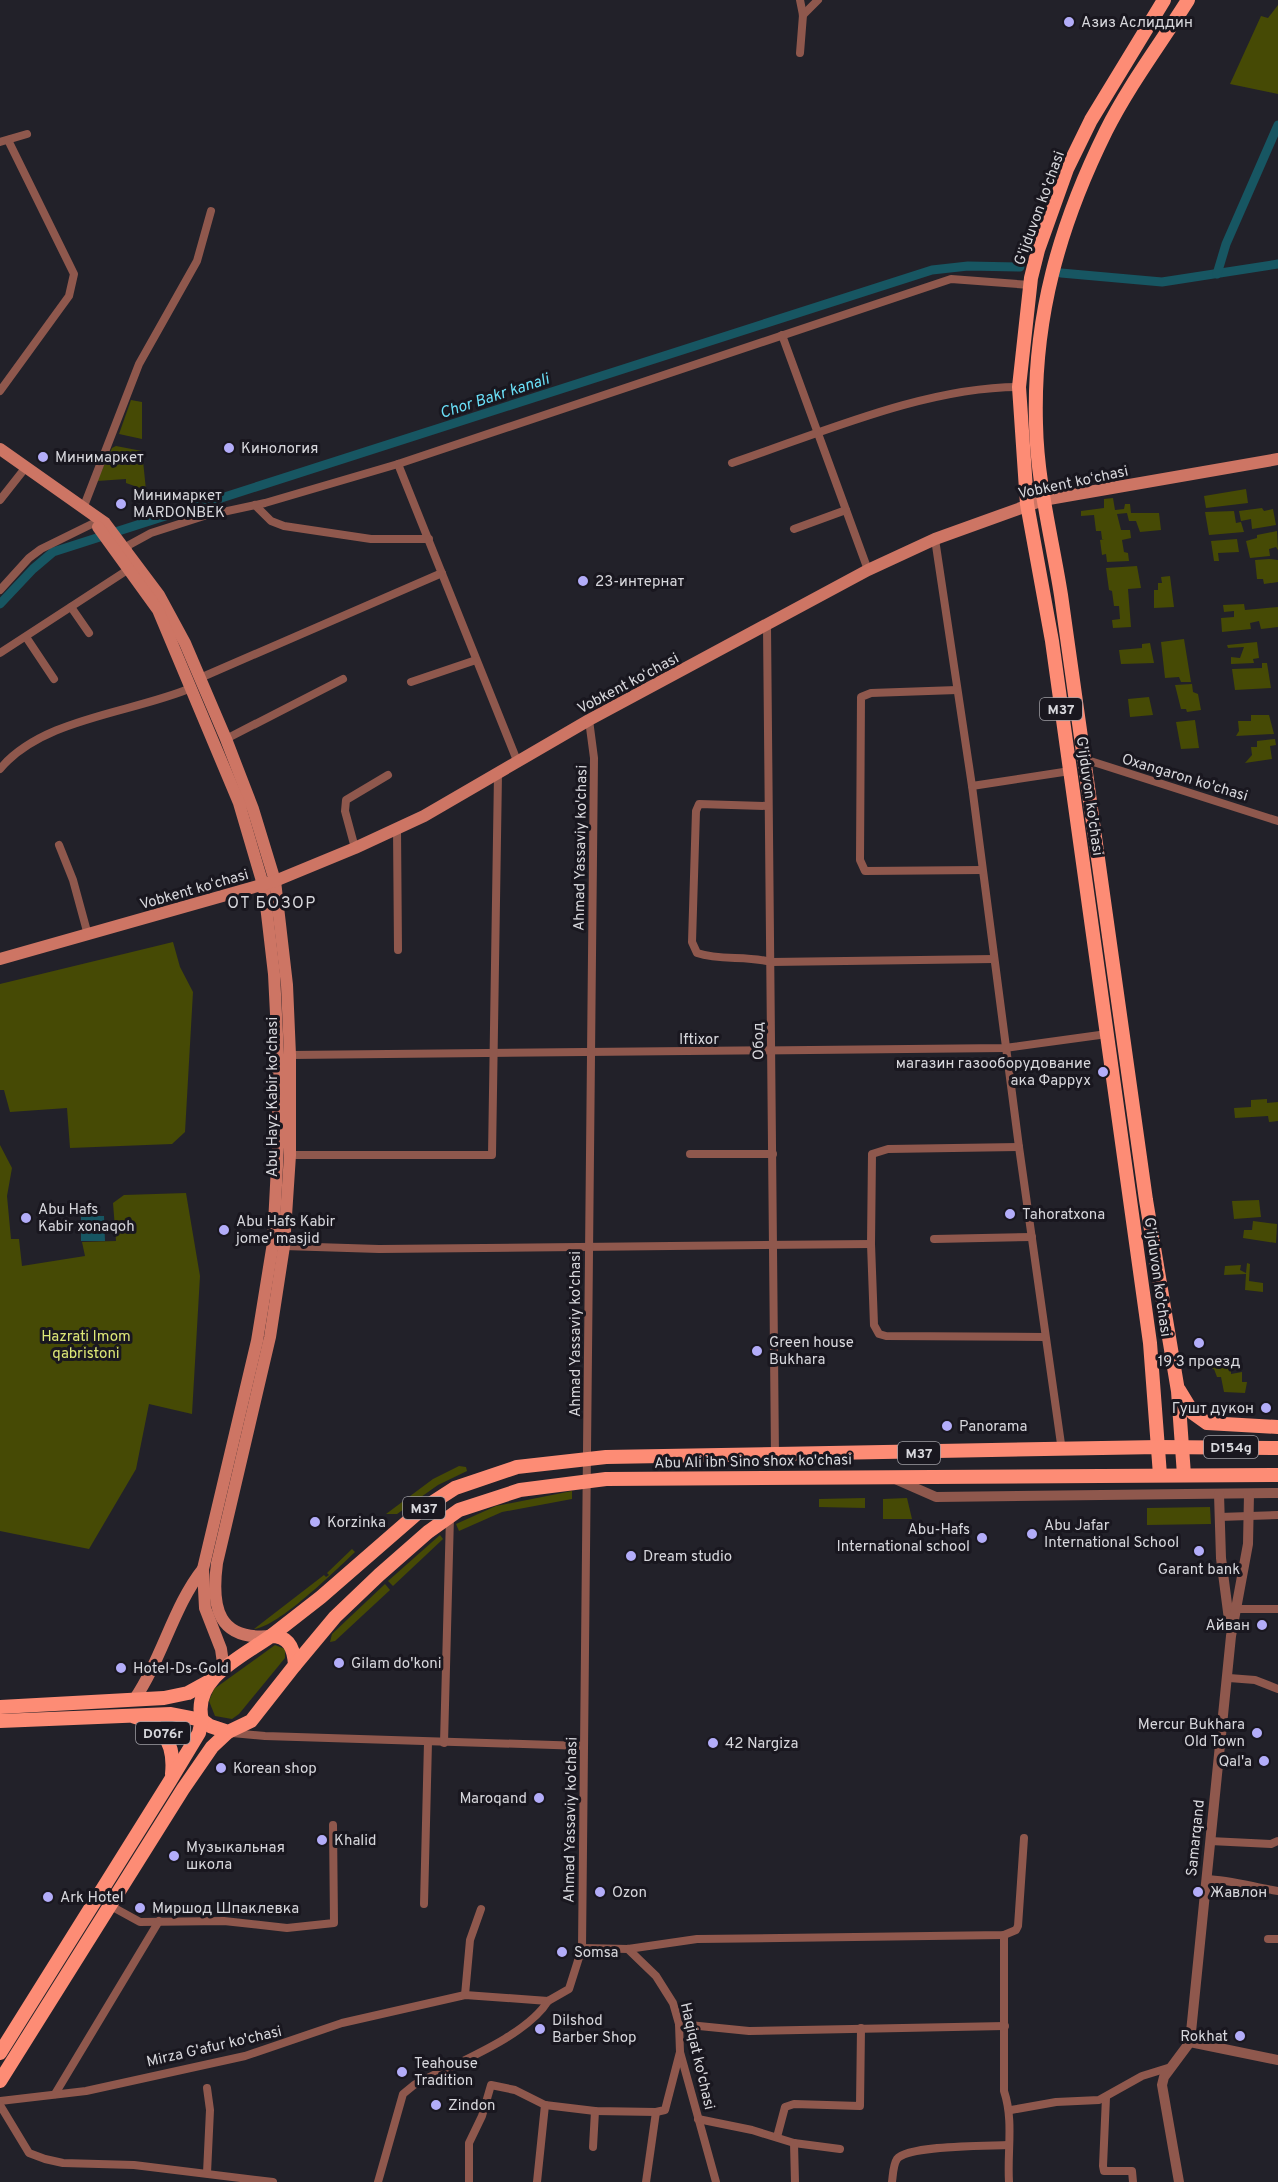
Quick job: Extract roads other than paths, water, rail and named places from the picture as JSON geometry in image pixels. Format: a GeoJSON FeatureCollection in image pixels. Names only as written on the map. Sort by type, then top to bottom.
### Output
{"type":"FeatureCollection","features":[{"type":"Feature","properties":{"kind":"main road","name":"G'ijduvon ko'chasi"},"geometry":{"type":"LineString","coordinates":[[1159,1447],[1150,1342],[1107,1034],[1041,571],[1027,504],[1019,387],[1030,285],[1038,250],[1066,169],[1096,111],[1164,0]]}},
{"type":"Feature","properties":{"kind":"main road","name":"G'ijduvon ko'chasi"},"geometry":{"type":"LineString","coordinates":[[1176,1382],[1147,1208],[1061,595],[1043,500],[1036,424],[1044,303],[1062,231],[1107,130],[1188,0]]}},
{"type":"Feature","properties":{"kind":"main road"},"geometry":{"type":"LineString","coordinates":[[0,449],[84,506],[123,549]]}},
{"type":"Feature","properties":{"kind":"main road","name":"Vobkent koʻchasi"},"geometry":{"type":"LineString","coordinates":[[0,959],[269,882],[355,848],[396,829],[498,774],[589,720],[767,627],[868,570],[935,539],[1043,500],[1278,459]]}},
{"type":"Feature","properties":{"kind":"main road","name":"Abu Hayz Kabir ko'chasi"},"geometry":{"type":"LineString","coordinates":[[123,549],[129,569],[158,610],[239,803],[269,882],[276,1011],[277,1193],[272,1254],[214,1584],[216,1606],[224,1623],[237,1633],[249,1636],[271,1636]]}},
{"type":"Feature","properties":{"kind":"main road","name":"Abu Hayz Kabir ko'chasi"},"geometry":{"type":"LineString","coordinates":[[123,549],[169,611],[200,678],[254,809],[286,974],[290,1054],[290,1155],[284,1245],[270,1337],[230,1487],[203,1569],[205,1608],[221,1649],[224,1670]]}},
{"type":"Feature","properties":{"kind":"main road"},"geometry":{"type":"LineString","coordinates":[[1176,1382],[1193,1413],[1207,1423],[1278,1427]]}},
{"type":"Feature","properties":{"kind":"main road","name":"M37"},"geometry":{"type":"LineString","coordinates":[[1176,1382],[1184,1447],[1184,1475]]}},
{"type":"Feature","properties":{"kind":"main road","name":"M37"},"geometry":{"type":"LineString","coordinates":[[1159,1447],[1160,1475]]}},
{"type":"Feature","properties":{"kind":"main road","name":"Abu Ali ibn Sino shox ko'chasi"},"geometry":{"type":"LineString","coordinates":[[775,1456],[1159,1447],[1278,1448]]}},
{"type":"Feature","properties":{"kind":"main road","name":"M37"},"geometry":{"type":"LineString","coordinates":[[0,1707],[134,1700],[182,1695],[210,1680],[271,1636],[321,1597],[416,1514],[449,1491],[477,1478],[517,1467],[588,1458],[775,1456]]}},
{"type":"Feature","properties":{"kind":"main road","name":"Abu Ali ibn Sino shox ko'chasi"},"geometry":{"type":"LineString","coordinates":[[295,1665],[335,1617],[418,1541],[450,1516],[471,1504],[504,1494],[588,1480],[883,1475],[1278,1475]]}},
{"type":"Feature","properties":{"kind":"main road"},"geometry":{"type":"LineString","coordinates":[[134,1700],[155,1665],[189,1591],[203,1569]]}},
{"type":"Feature","properties":{"kind":"main road"},"geometry":{"type":"LineString","coordinates":[[271,1636],[279,1636],[288,1642],[293,1651],[295,1665]]}},
{"type":"Feature","properties":{"kind":"main road","name":"M37"},"geometry":{"type":"LineString","coordinates":[[228,1732],[246,1725],[255,1716],[295,1665]]}},
{"type":"Feature","properties":{"kind":"main road"},"geometry":{"type":"LineString","coordinates":[[202,1720],[201,1700],[210,1680]]}},
{"type":"Feature","properties":{"kind":"main road"},"geometry":{"type":"LineString","coordinates":[[0,1721],[171,1714],[202,1720],[210,1726],[228,1732]]}},
{"type":"Feature","properties":{"kind":"main road","name":"D076r"},"geometry":{"type":"LineString","coordinates":[[118,1715],[146,1721],[164,1734],[172,1750],[171,1779]]}},
{"type":"Feature","properties":{"kind":"main road","name":"D076r"},"geometry":{"type":"LineString","coordinates":[[0,2053],[199,1733],[202,1720]]}},
{"type":"Feature","properties":{"kind":"main road","name":"D076r"},"geometry":{"type":"LineString","coordinates":[[0,2081],[189,1780],[217,1741],[228,1732]]}},
{"type":"Feature","properties":{"kind":"street"},"geometry":{"type":"LineString","coordinates":[[800,0],[802,15],[800,53]]}},
{"type":"Feature","properties":{"kind":"street"},"geometry":{"type":"LineString","coordinates":[[802,15],[818,0]]}},
{"type":"Feature","properties":{"kind":"street"},"geometry":{"type":"LineString","coordinates":[[0,391],[69,296],[75,280],[74,274],[4,141],[27,134]]}},
{"type":"Feature","properties":{"kind":"street"},"geometry":{"type":"LineString","coordinates":[[84,506],[139,364],[197,261],[211,212]]}},
{"type":"Feature","properties":{"kind":"street"},"geometry":{"type":"LineString","coordinates":[[123,549],[151,533],[204,516],[255,505],[398,464],[951,279],[1030,285]]}},
{"type":"Feature","properties":{"kind":"street"},"geometry":{"type":"LineString","coordinates":[[782,335],[868,570]]}},
{"type":"Feature","properties":{"kind":"street"},"geometry":{"type":"LineString","coordinates":[[732,463],[912,403],[967,390],[1019,387]]}},
{"type":"Feature","properties":{"kind":"street"},"geometry":{"type":"LineString","coordinates":[[398,464],[518,762]]}},
{"type":"Feature","properties":{"kind":"street"},"geometry":{"type":"LineString","coordinates":[[0,500],[26,467]]}},
{"type":"Feature","properties":{"kind":"street"},"geometry":{"type":"LineString","coordinates":[[255,505],[276,525],[371,538],[429,539]]}},
{"type":"Feature","properties":{"kind":"street"},"geometry":{"type":"LineString","coordinates":[[794,529],[846,510]]}},
{"type":"Feature","properties":{"kind":"street"},"geometry":{"type":"LineString","coordinates":[[0,590],[35,554],[100,524]]}},
{"type":"Feature","properties":{"kind":"street"},"geometry":{"type":"LineString","coordinates":[[935,539],[972,786],[1018,1147],[1062,1450]]}},
{"type":"Feature","properties":{"kind":"street"},"geometry":{"type":"LineString","coordinates":[[0,653],[129,569]]}},
{"type":"Feature","properties":{"kind":"street"},"geometry":{"type":"LineString","coordinates":[[200,678],[442,573]]}},
{"type":"Feature","properties":{"kind":"street"},"geometry":{"type":"LineString","coordinates":[[71,607],[89,633]]}},
{"type":"Feature","properties":{"kind":"street","name":"Обод"},"geometry":{"type":"LineString","coordinates":[[767,627],[775,1456]]}},
{"type":"Feature","properties":{"kind":"street"},"geometry":{"type":"LineString","coordinates":[[26,637],[54,679]]}},
{"type":"Feature","properties":{"kind":"street"},"geometry":{"type":"LineString","coordinates":[[411,682],[476,660]]}},
{"type":"Feature","properties":{"kind":"street"},"geometry":{"type":"LineString","coordinates":[[226,739],[343,679]]}},
{"type":"Feature","properties":{"kind":"street"},"geometry":{"type":"LineString","coordinates":[[0,769],[11,756],[35,738],[108,713],[169,698],[191,688]]}},
{"type":"Feature","properties":{"kind":"street"},"geometry":{"type":"LineString","coordinates":[[957,690],[871,693],[861,698],[860,860],[865,871],[982,870]]}},
{"type":"Feature","properties":{"kind":"street","name":"Ahmad Yassaviy ko'chasi"},"geometry":{"type":"LineString","coordinates":[[582,1948],[594,758],[589,720]]}},
{"type":"Feature","properties":{"kind":"street","name":"Oxangaron ko'chasi"},"geometry":{"type":"LineString","coordinates":[[1084,759],[1278,820]]}},
{"type":"Feature","properties":{"kind":"street"},"geometry":{"type":"LineString","coordinates":[[972,786],[1070,771]]}},
{"type":"Feature","properties":{"kind":"street"},"geometry":{"type":"LineString","coordinates":[[290,1155],[492,1155],[498,774]]}},
{"type":"Feature","properties":{"kind":"street"},"geometry":{"type":"LineString","coordinates":[[355,848],[345,812],[346,800],[388,775]]}},
{"type":"Feature","properties":{"kind":"street"},"geometry":{"type":"LineString","coordinates":[[768,806],[699,804],[696,811],[693,942],[697,953],[711,957],[746,957],[771,962],[994,959]]}},
{"type":"Feature","properties":{"kind":"street"},"geometry":{"type":"LineString","coordinates":[[396,829],[398,950]]}},
{"type":"Feature","properties":{"kind":"street"},"geometry":{"type":"LineString","coordinates":[[59,845],[73,880],[88,935]]}},
{"type":"Feature","properties":{"kind":"street","name":"Iftixor"},"geometry":{"type":"LineString","coordinates":[[290,1054],[772,1052],[1005,1048],[1107,1034]]}},
{"type":"Feature","properties":{"kind":"street"},"geometry":{"type":"LineString","coordinates":[[1018,1147],[876,1150],[872,1154],[871,1245],[874,1326],[879,1334],[1045,1337]]}},
{"type":"Feature","properties":{"kind":"street"},"geometry":{"type":"LineString","coordinates":[[690,1154],[773,1154]]}},
{"type":"Feature","properties":{"kind":"street"},"geometry":{"type":"LineString","coordinates":[[934,1239],[1032,1237]]}},
{"type":"Feature","properties":{"kind":"street"},"geometry":{"type":"LineString","coordinates":[[284,1245],[379,1249],[871,1245]]}},
{"type":"Feature","properties":{"kind":"street"},"geometry":{"type":"LineString","coordinates":[[883,1475],[936,1497],[1278,1493]]}},
{"type":"Feature","properties":{"kind":"street","name":"Samarqand"},"geometry":{"type":"LineString","coordinates":[[1190,2042],[1229,1678],[1231,1636],[1221,1558],[1219,1494]]}},
{"type":"Feature","properties":{"kind":"street","name":"Samarqand"},"geometry":{"type":"LineString","coordinates":[[1231,1636],[1245,1570],[1249,1494]]}},
{"type":"Feature","properties":{"kind":"street"},"geometry":{"type":"LineString","coordinates":[[1219,1517],[1278,1515]]}},
{"type":"Feature","properties":{"kind":"street"},"geometry":{"type":"LineString","coordinates":[[444,1743],[450,1516]]}},
{"type":"Feature","properties":{"kind":"street"},"geometry":{"type":"LineString","coordinates":[[1238,1609],[1278,1609]]}},
{"type":"Feature","properties":{"kind":"street"},"geometry":{"type":"LineString","coordinates":[[1229,1678],[1256,1680],[1278,1689]]}},
{"type":"Feature","properties":{"kind":"street"},"geometry":{"type":"LineString","coordinates":[[255,1716],[258,1728],[270,1736]]}},
{"type":"Feature","properties":{"kind":"street"},"geometry":{"type":"LineString","coordinates":[[228,1732],[270,1736],[444,1743],[584,1746]]}},
{"type":"Feature","properties":{"kind":"street"},"geometry":{"type":"LineString","coordinates":[[424,1904],[429,1742]]}},
{"type":"Feature","properties":{"kind":"street"},"geometry":{"type":"LineString","coordinates":[[109,1905],[140,1922],[224,1921],[286,1928],[334,1923],[333,1825]]}},
{"type":"Feature","properties":{"kind":"street"},"geometry":{"type":"LineString","coordinates":[[378,2182],[403,2094],[414,2085],[511,2035],[541,2013],[548,2001],[569,1989],[582,1948],[628,1949],[697,1940],[1004,1935],[1016,1930],[1018,1926],[1024,1838]]}},
{"type":"Feature","properties":{"kind":"street"},"geometry":{"type":"LineString","coordinates":[[1210,1841],[1271,1844],[1278,1841]]}},
{"type":"Feature","properties":{"kind":"street"},"geometry":{"type":"LineString","coordinates":[[1206,1879],[1240,1882],[1278,1891]]}},
{"type":"Feature","properties":{"kind":"street"},"geometry":{"type":"LineString","coordinates":[[465,1995],[470,1940],[481,1909]]}},
{"type":"Feature","properties":{"kind":"street"},"geometry":{"type":"LineString","coordinates":[[55,2094],[159,1921]]}},
{"type":"Feature","properties":{"kind":"street"},"geometry":{"type":"LineString","coordinates":[[1004,1935],[1004,2091],[1011,2110],[1008,2145],[1009,2182]]}},
{"type":"Feature","properties":{"kind":"street"},"geometry":{"type":"LineString","coordinates":[[1268,1940],[1278,1939]]}},
{"type":"Feature","properties":{"kind":"street","name":"Haqiqat ko'chasi"},"geometry":{"type":"LineString","coordinates":[[628,1949],[665,1988],[679,2024],[680,2052],[716,2182]]}},
{"type":"Feature","properties":{"kind":"street","name":"Mirza G'afur ko'chasi"},"geometry":{"type":"LineString","coordinates":[[0,2103],[94,2089],[244,2056],[342,2023],[465,1995],[548,2001]]}},
{"type":"Feature","properties":{"kind":"street"},"geometry":{"type":"LineString","coordinates":[[679,2024],[749,2031],[1005,2026]]}},
{"type":"Feature","properties":{"kind":"street"},"geometry":{"type":"LineString","coordinates":[[777,2137],[785,2107],[794,2104],[860,2106],[861,2028]]}},
{"type":"Feature","properties":{"kind":"street"},"geometry":{"type":"LineString","coordinates":[[1179,2182],[1162,2091],[1164,2077],[1190,2042],[1278,2060]]}},
{"type":"Feature","properties":{"kind":"street"},"geometry":{"type":"LineString","coordinates":[[469,2182],[469,2143],[482,2116],[491,2085],[514,2090],[545,2105],[595,2111],[656,2112],[665,2110],[680,2052]]}},
{"type":"Feature","properties":{"kind":"street"},"geometry":{"type":"LineString","coordinates":[[1011,2110],[1106,2097],[1142,2076],[1171,2067]]}},
{"type":"Feature","properties":{"kind":"street"},"geometry":{"type":"LineString","coordinates":[[207,2088],[210,2110],[207,2173]]}},
{"type":"Feature","properties":{"kind":"street"},"geometry":{"type":"LineString","coordinates":[[1106,2097],[1104,2171],[1132,2171],[1133,2182]]}},
{"type":"Feature","properties":{"kind":"street"},"geometry":{"type":"LineString","coordinates":[[0,2103],[29,2153],[45,2159],[207,2173],[273,2182]]}},
{"type":"Feature","properties":{"kind":"street"},"geometry":{"type":"LineString","coordinates":[[537,2182],[545,2105]]}},
{"type":"Feature","properties":{"kind":"street"},"geometry":{"type":"LineString","coordinates":[[593,2147],[595,2111]]}},
{"type":"Feature","properties":{"kind":"street"},"geometry":{"type":"LineString","coordinates":[[646,2182],[656,2112]]}},
{"type":"Feature","properties":{"kind":"street"},"geometry":{"type":"LineString","coordinates":[[698,2119],[794,2143],[840,2149]]}},
{"type":"Feature","properties":{"kind":"street"},"geometry":{"type":"LineString","coordinates":[[794,2143],[795,2182]]}},
{"type":"Feature","properties":{"kind":"street"},"geometry":{"type":"LineString","coordinates":[[892,2182],[895,2162],[902,2155],[936,2147],[1008,2145]]}},
{"type":"Feature","properties":{"kind":"water"},"geometry":{"type":"Polygon","coordinates":[[[81,1216],[104,1216],[105,1241],[81,1241],[81,1216]]]}},
{"type":"Feature","properties":{"kind":"waterway"},"geometry":{"type":"LineString","coordinates":[[1217,274],[1226,244],[1278,125]]}},
{"type":"Feature","properties":{"kind":"waterway","name":"Chor Bakr kanali"},"geometry":{"type":"LineString","coordinates":[[1061,273],[1162,282],[1278,264]]}},
{"type":"Feature","properties":{"kind":"waterway","name":"Chor Bakr kanali"},"geometry":{"type":"LineString","coordinates":[[0,604],[33,569],[53,552],[932,270],[968,266],[1020,267]]}},
{"type":"Feature","properties":{"kind":"place","name":"Азиз Аслиддин"},"geometry":{"type":"Point","coordinates":[1069,22]}},
{"type":"Feature","properties":{"kind":"place","name":"Кинология"},"geometry":{"type":"Point","coordinates":[229,448]}},
{"type":"Feature","properties":{"kind":"place","name":"Минимаркет"},"geometry":{"type":"Point","coordinates":[43,457]}},
{"type":"Feature","properties":{"kind":"place","name":"Минимаркет MARDONBEK"},"geometry":{"type":"Point","coordinates":[121,504]}},
{"type":"Feature","properties":{"kind":"place","name":"23-интернат"},"geometry":{"type":"Point","coordinates":[583,581]}},
{"type":"Feature","properties":{"kind":"place","name":"магазин газооборудование ака Фаррух"},"geometry":{"type":"Point","coordinates":[1103,1072]}},
{"type":"Feature","properties":{"kind":"place","name":"Tahoratxona"},"geometry":{"type":"Point","coordinates":[1010,1214]}},
{"type":"Feature","properties":{"kind":"place","name":"Abu Hafs Kabir xonaqoh"},"geometry":{"type":"Point","coordinates":[26,1218]}},
{"type":"Feature","properties":{"kind":"place","name":"Abu Hafs Kabir jome' masjid"},"geometry":{"type":"Point","coordinates":[224,1230]}},
{"type":"Feature","properties":{"kind":"place","name":"19 3 проезд"},"geometry":{"type":"Point","coordinates":[1199,1343]}},
{"type":"Feature","properties":{"kind":"place","name":"Green house Bukhara"},"geometry":{"type":"Point","coordinates":[757,1351]}},
{"type":"Feature","properties":{"kind":"place","name":"Гушт дукон"},"geometry":{"type":"Point","coordinates":[1266,1408]}},
{"type":"Feature","properties":{"kind":"place","name":"Panorama"},"geometry":{"type":"Point","coordinates":[947,1426]}},
{"type":"Feature","properties":{"kind":"place","name":"Korzinka"},"geometry":{"type":"Point","coordinates":[315,1522]}},
{"type":"Feature","properties":{"kind":"place","name":"Abu Jafar International School"},"geometry":{"type":"Point","coordinates":[1032,1534]}},
{"type":"Feature","properties":{"kind":"place","name":"Abu-Hafs International school"},"geometry":{"type":"Point","coordinates":[982,1538]}},
{"type":"Feature","properties":{"kind":"place","name":"Garant bank"},"geometry":{"type":"Point","coordinates":[1199,1551]}},
{"type":"Feature","properties":{"kind":"place","name":"Dream studio"},"geometry":{"type":"Point","coordinates":[631,1556]}},
{"type":"Feature","properties":{"kind":"place","name":"Айван"},"geometry":{"type":"Point","coordinates":[1262,1625]}},
{"type":"Feature","properties":{"kind":"place","name":"Gilam do'koni"},"geometry":{"type":"Point","coordinates":[339,1663]}},
{"type":"Feature","properties":{"kind":"place","name":"Hotel-Ds-Gold"},"geometry":{"type":"Point","coordinates":[121,1668]}},
{"type":"Feature","properties":{"kind":"place","name":"Mercur Bukhara Old Town"},"geometry":{"type":"Point","coordinates":[1257,1733]}},
{"type":"Feature","properties":{"kind":"place","name":"42 Nargiza"},"geometry":{"type":"Point","coordinates":[713,1743]}},
{"type":"Feature","properties":{"kind":"place","name":"Qal'a"},"geometry":{"type":"Point","coordinates":[1264,1761]}},
{"type":"Feature","properties":{"kind":"place","name":"Korean shop"},"geometry":{"type":"Point","coordinates":[221,1768]}},
{"type":"Feature","properties":{"kind":"place","name":"Maroqand"},"geometry":{"type":"Point","coordinates":[539,1798]}},
{"type":"Feature","properties":{"kind":"place","name":"Khalid"},"geometry":{"type":"Point","coordinates":[322,1840]}},
{"type":"Feature","properties":{"kind":"place","name":"Музыкальная школа"},"geometry":{"type":"Point","coordinates":[174,1856]}},
{"type":"Feature","properties":{"kind":"place","name":"Ozon"},"geometry":{"type":"Point","coordinates":[600,1892]}},
{"type":"Feature","properties":{"kind":"place","name":"Жавлон"},"geometry":{"type":"Point","coordinates":[1198,1892]}},
{"type":"Feature","properties":{"kind":"place","name":"Ark Hotel"},"geometry":{"type":"Point","coordinates":[48,1897]}},
{"type":"Feature","properties":{"kind":"place","name":"Миршод Шпаклевка"},"geometry":{"type":"Point","coordinates":[140,1908]}},
{"type":"Feature","properties":{"kind":"place","name":"Somsa"},"geometry":{"type":"Point","coordinates":[562,1952]}},
{"type":"Feature","properties":{"kind":"place","name":"Dilshod Barber Shop"},"geometry":{"type":"Point","coordinates":[540,2029]}},
{"type":"Feature","properties":{"kind":"place","name":"Rokhat"},"geometry":{"type":"Point","coordinates":[1240,2036]}},
{"type":"Feature","properties":{"kind":"place","name":"Teahouse Tradition"},"geometry":{"type":"Point","coordinates":[402,2072]}},
{"type":"Feature","properties":{"kind":"place","name":"Zindon"},"geometry":{"type":"Point","coordinates":[436,2105]}},
{"type":"Feature","properties":{"kind":"district","name":"ОТ БОЗОР"},"geometry":{"type":"Point","coordinates":[272,902]}},
{"type":"Feature","properties":{"kind":"park label","name":"Hazrati Imom qabristoni"},"geometry":{"type":"Point","coordinates":[86,1344]}}]}
